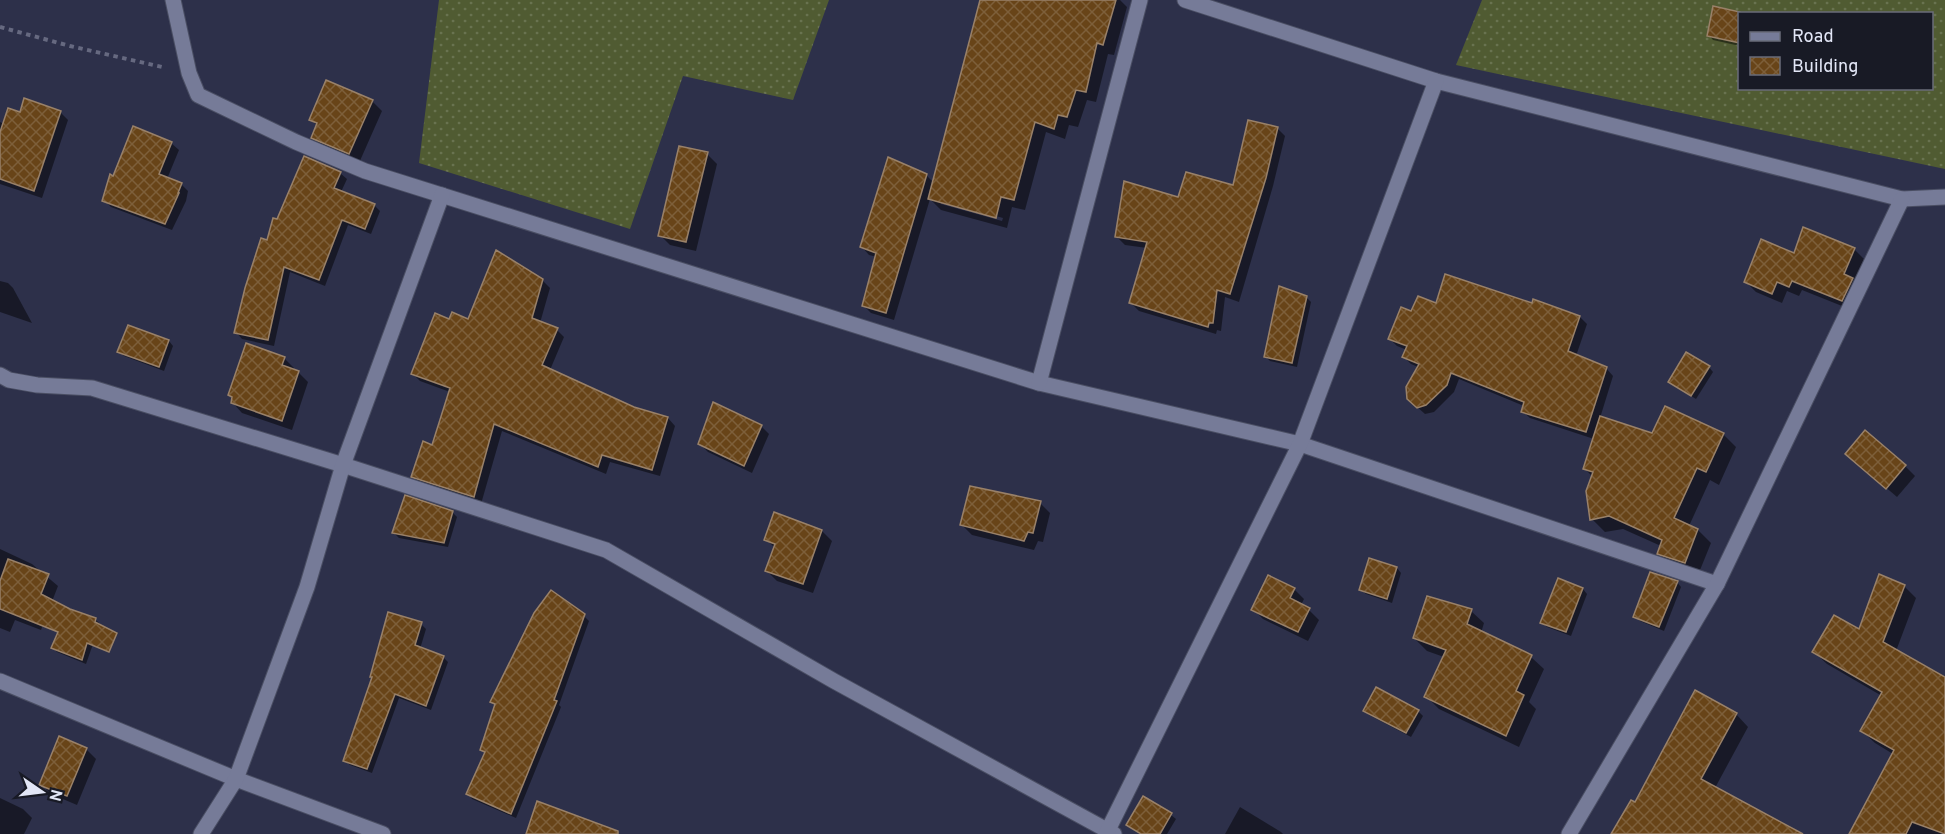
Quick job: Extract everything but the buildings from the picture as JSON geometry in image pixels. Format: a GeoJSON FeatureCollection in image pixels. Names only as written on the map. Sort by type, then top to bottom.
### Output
{"type":"FeatureCollection","features":[{"type":"Feature","properties":{"kind":"street"},"geometry":{"type":"LineString","coordinates":[[173,0],[189,73],[198,94],[296,142],[365,171],[1039,383],[1300,444],[1717,584]]}},
{"type":"Feature","properties":{"kind":"street"},"geometry":{"type":"LineString","coordinates":[[1039,383],[1140,0]]}},
{"type":"Feature","properties":{"kind":"street"},"geometry":{"type":"LineString","coordinates":[[1185,0],[1436,81],[1902,199],[1945,197]]}},
{"type":"Feature","properties":{"kind":"street"},"geometry":{"type":"LineString","coordinates":[[0,375],[9,380],[37,385],[92,388],[343,465],[606,550],[834,681],[1109,833],[1300,444],[1436,81]]}},
{"type":"Feature","properties":{"kind":"street"},"geometry":{"type":"LineString","coordinates":[[201,834],[236,779],[307,587],[343,465],[442,195]]}},
{"type":"Feature","properties":{"kind":"street"},"geometry":{"type":"LineString","coordinates":[[1569,834],[1717,584],[1902,199]]}},
{"type":"Feature","properties":{"kind":"street"},"geometry":{"type":"LineString","coordinates":[[0,681],[236,779],[383,834]]}},
{"type":"Feature","properties":{"kind":"path"},"geometry":{"type":"LineString","coordinates":[[0,27],[70,46],[189,73]]}},
{"type":"Feature","properties":{"kind":"green space"},"geometry":{"type":"Polygon","coordinates":[[[439,0],[829,0],[793,100],[683,76],[630,229],[419,163],[439,0]]]}},
{"type":"Feature","properties":{"kind":"green space"},"geometry":{"type":"Polygon","coordinates":[[[1482,0],[1945,0],[1945,169],[1456,65],[1482,0]]]}}]}
